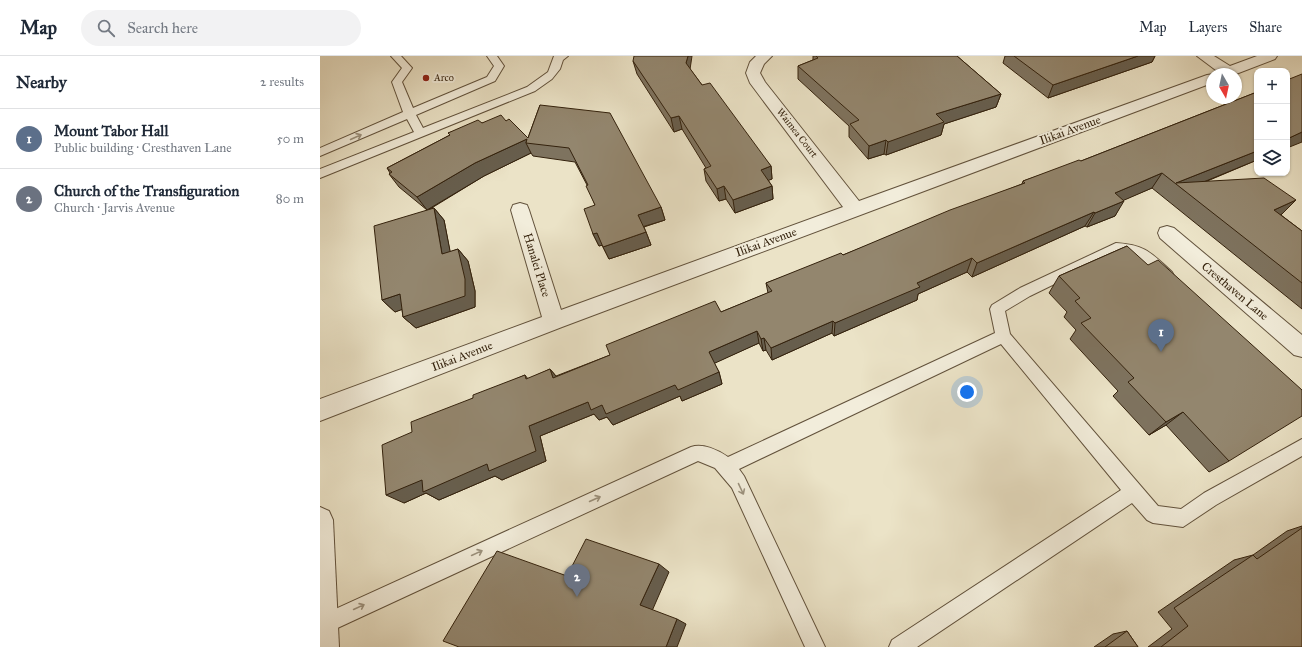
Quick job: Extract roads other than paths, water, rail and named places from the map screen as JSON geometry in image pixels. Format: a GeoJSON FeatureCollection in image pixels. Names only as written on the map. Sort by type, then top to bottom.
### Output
{"type":"FeatureCollection","features":[{"type":"Feature","properties":{"kind":"street","name":"Waimea Court"},"geometry":{"type":"LineString","coordinates":[[765,56],[757,62],[753,73],[758,83],[855,209]]}},
{"type":"Feature","properties":{"kind":"street"},"geometry":{"type":"LineString","coordinates":[[1204,56],[1215,68]]}},
{"type":"Feature","properties":{"kind":"street","name":"Ilikai Avenue"},"geometry":{"type":"LineString","coordinates":[[1237,68],[1270,56]]}},
{"type":"Feature","properties":{"kind":"street","name":"Ilikai Avenue"},"geometry":{"type":"LineString","coordinates":[[320,410],[554,320],[1206,80]]}},
{"type":"Feature","properties":{"kind":"street","name":"Hanalei Place"},"geometry":{"type":"LineString","coordinates":[[520,210],[554,320]]}},
{"type":"Feature","properties":{"kind":"street","name":"Cresthaven Lane"},"geometry":{"type":"LineString","coordinates":[[1167,233],[1302,348]]}},
{"type":"Feature","properties":{"kind":"street"},"geometry":{"type":"LineString","coordinates":[[320,520],[324,635]]}},
{"type":"Feature","properties":{"kind":"lane"},"geometry":{"type":"LineString","coordinates":[[396,56],[407,68],[398,82],[409,113],[420,133]]}},
{"type":"Feature","properties":{"kind":"lane"},"geometry":{"type":"LineString","coordinates":[[320,152],[491,79],[499,66],[492,56]]}},
{"type":"Feature","properties":{"kind":"lane"},"geometry":{"type":"LineString","coordinates":[[320,174],[536,85],[548,79],[556,70],[559,57]]}},
{"type":"Feature","properties":{"kind":"lane"},"geometry":{"type":"LineString","coordinates":[[1180,288],[1145,255],[1134,249],[1116,248],[1025,292],[997,310],[1003,336],[1153,514],[1183,518],[1210,499],[1302,447]]}},
{"type":"Feature","properties":{"kind":"lane"},"geometry":{"type":"LineString","coordinates":[[727,466],[1003,336]]}},
{"type":"Feature","properties":{"kind":"lane"},"geometry":{"type":"LineString","coordinates":[[324,635],[697,453],[714,457],[727,466],[738,482],[815,647]]}},
{"type":"Feature","properties":{"kind":"lane"},"geometry":{"type":"LineString","coordinates":[[899,647],[1134,492]]}},
{"type":"Feature","properties":{"kind":"place","name":"Arco"},"geometry":{"type":"Point","coordinates":[426,78]}},
{"type":"Feature","properties":{"kind":"place","name":"Mount Tabor Hall"},"geometry":{"type":"Point","coordinates":[1161,352]}},
{"type":"Feature","properties":{"kind":"place","name":"Church of the Transfiguration"},"geometry":{"type":"Point","coordinates":[577,597]}}]}
